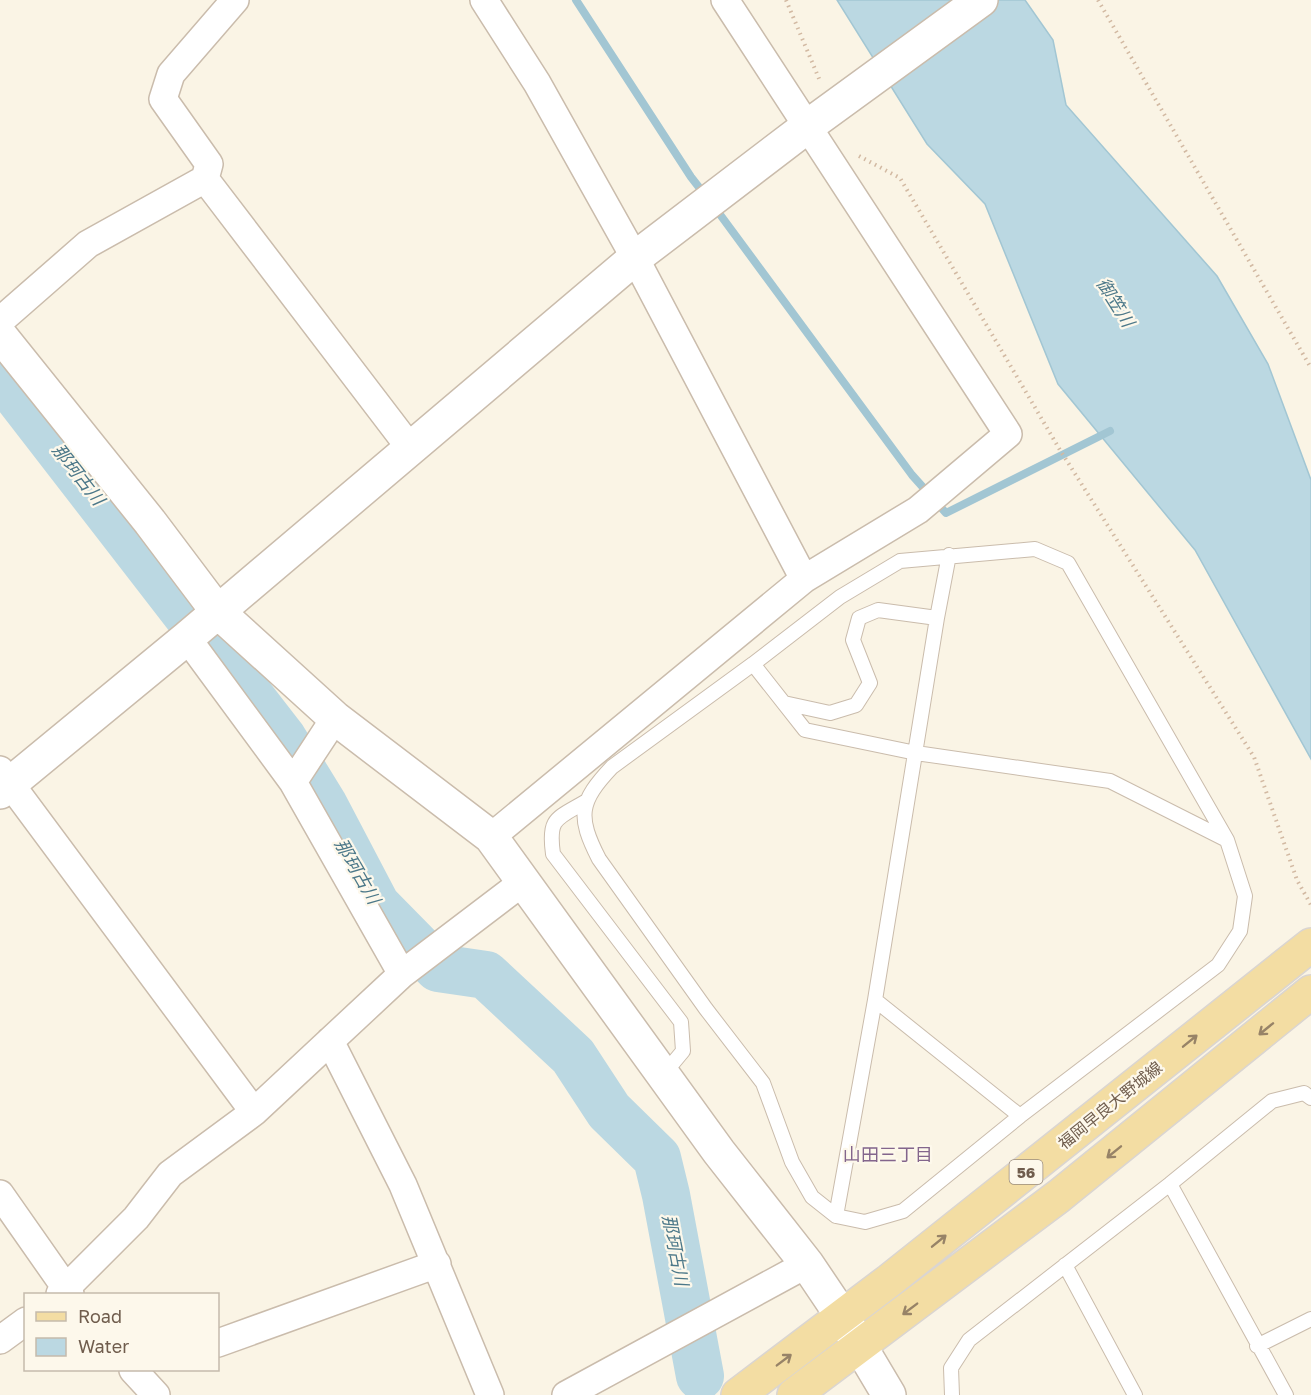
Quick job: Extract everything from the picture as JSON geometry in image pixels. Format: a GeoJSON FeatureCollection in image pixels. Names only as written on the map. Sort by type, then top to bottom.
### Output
{"type":"FeatureCollection","features":[{"type":"Feature","properties":{"kind":"main road","name":"福岡早良大野城線"},"geometry":{"type":"LineString","coordinates":[[738,1395],[842,1316],[1311,945]]}},
{"type":"Feature","properties":{"kind":"main road","name":"56"},"geometry":{"type":"LineString","coordinates":[[794,1395],[1059,1196],[1311,992]]}},
{"type":"Feature","properties":{"kind":"street"},"geometry":{"type":"LineString","coordinates":[[0,321],[88,244],[205,179],[209,164],[163,99],[171,74],[235,0]]}},
{"type":"Feature","properties":{"kind":"street"},"geometry":{"type":"LineString","coordinates":[[484,0],[537,83],[635,258],[804,579]]}},
{"type":"Feature","properties":{"kind":"street"},"geometry":{"type":"LineString","coordinates":[[491,837],[804,579],[918,510],[1008,434],[725,0]]}},
{"type":"Feature","properties":{"kind":"street"},"geometry":{"type":"LineString","coordinates":[[254,1112],[3,782],[187,638],[635,258],[808,126],[981,0]]}},
{"type":"Feature","properties":{"kind":"street"},"geometry":{"type":"LineString","coordinates":[[205,179],[411,449]]}},
{"type":"Feature","properties":{"kind":"street"},"geometry":{"type":"LineString","coordinates":[[0,335],[150,522],[217,611],[334,718],[491,837],[719,1152],[807,1264],[842,1316],[889,1395]]}},
{"type":"Feature","properties":{"kind":"street"},"geometry":{"type":"LineString","coordinates":[[187,638],[293,782],[402,974]]}},
{"type":"Feature","properties":{"kind":"street"},"geometry":{"type":"LineString","coordinates":[[293,782],[334,718]]}},
{"type":"Feature","properties":{"kind":"street"},"geometry":{"type":"LineString","coordinates":[[0,1194],[66,1293],[136,1218],[170,1174],[254,1112],[402,974],[523,882]]}},
{"type":"Feature","properties":{"kind":"street"},"geometry":{"type":"LineString","coordinates":[[330,1041],[403,1185],[490,1395]]}},
{"type":"Feature","properties":{"kind":"street"},"geometry":{"type":"LineString","coordinates":[[219,1343],[437,1264]]}},
{"type":"Feature","properties":{"kind":"street"},"geometry":{"type":"LineString","coordinates":[[566,1395],[807,1264]]}},
{"type":"Feature","properties":{"kind":"street"},"geometry":{"type":"LineString","coordinates":[[0,1340],[24,1322]]}},
{"type":"Feature","properties":{"kind":"street"},"geometry":{"type":"LineString","coordinates":[[138,1371],[156,1395]]}},
{"type":"Feature","properties":{"kind":"lane"},"geometry":{"type":"LineString","coordinates":[[1035,549],[1068,563],[1227,840],[1245,896],[1240,931],[1218,965],[1020,1116],[903,1211],[865,1222],[836,1216],[812,1197],[792,1162],[763,1083],[706,1009],[599,859],[586,835],[585,802],[594,786],[612,767],[840,597],[900,561],[949,555],[1035,549]]}},
{"type":"Feature","properties":{"kind":"lane"},"geometry":{"type":"LineString","coordinates":[[836,1216],[875,1000],[949,555]]}},
{"type":"Feature","properties":{"kind":"lane"},"geometry":{"type":"LineString","coordinates":[[784,703],[830,713],[856,705],[870,683],[853,640],[859,618],[878,610],[937,618]]}},
{"type":"Feature","properties":{"kind":"lane"},"geometry":{"type":"LineString","coordinates":[[753,664],[804,730],[916,753],[1110,781],[1227,840]]}},
{"type":"Feature","properties":{"kind":"lane"},"geometry":{"type":"LineString","coordinates":[[585,802],[560,816],[552,825],[553,854],[681,1022],[682,1051],[663,1075]]}},
{"type":"Feature","properties":{"kind":"lane"},"geometry":{"type":"LineString","coordinates":[[875,1000],[1020,1116]]}},
{"type":"Feature","properties":{"kind":"lane"},"geometry":{"type":"LineString","coordinates":[[952,1395],[951,1368],[969,1340],[1170,1184],[1272,1101],[1304,1093],[1311,1098]]}},
{"type":"Feature","properties":{"kind":"lane"},"geometry":{"type":"LineString","coordinates":[[1170,1184],[1257,1346],[1286,1395]]}},
{"type":"Feature","properties":{"kind":"lane"},"geometry":{"type":"LineString","coordinates":[[1065,1265],[1135,1395]]}},
{"type":"Feature","properties":{"kind":"lane"},"geometry":{"type":"LineString","coordinates":[[1257,1346],[1311,1319]]}},
{"type":"Feature","properties":{"kind":"path"},"geometry":{"type":"LineString","coordinates":[[1098,0],[1311,368]]}},
{"type":"Feature","properties":{"kind":"path"},"geometry":{"type":"LineString","coordinates":[[856,155],[900,178],[1060,450],[1254,757],[1298,880],[1311,905]]}},
{"type":"Feature","properties":{"kind":"water","name":"御笠川"},"geometry":{"type":"Polygon","coordinates":[[[837,0],[1025,0],[1053,40],[1066,105],[1217,276],[1268,364],[1311,480],[1311,759],[1195,550],[1058,384],[985,204],[927,144],[837,0]]]}},
{"type":"Feature","properties":{"kind":"waterway"},"geometry":{"type":"LineString","coordinates":[[576,0],[705,195]]}},
{"type":"Feature","properties":{"kind":"waterway"},"geometry":{"type":"LineString","coordinates":[[713,205],[912,475],[946,513],[1110,431]]}},
{"type":"Feature","properties":{"kind":"waterway","name":"那珂古川"},"geometry":{"type":"LineString","coordinates":[[0,373],[283,739],[323,804],[376,905],[438,968],[486,975],[573,1056],[609,1111],[657,1158],[700,1376]]}},
{"type":"Feature","properties":{"kind":"district","name":"山田三丁目"},"geometry":{"type":"Point","coordinates":[888,1154]}}]}
